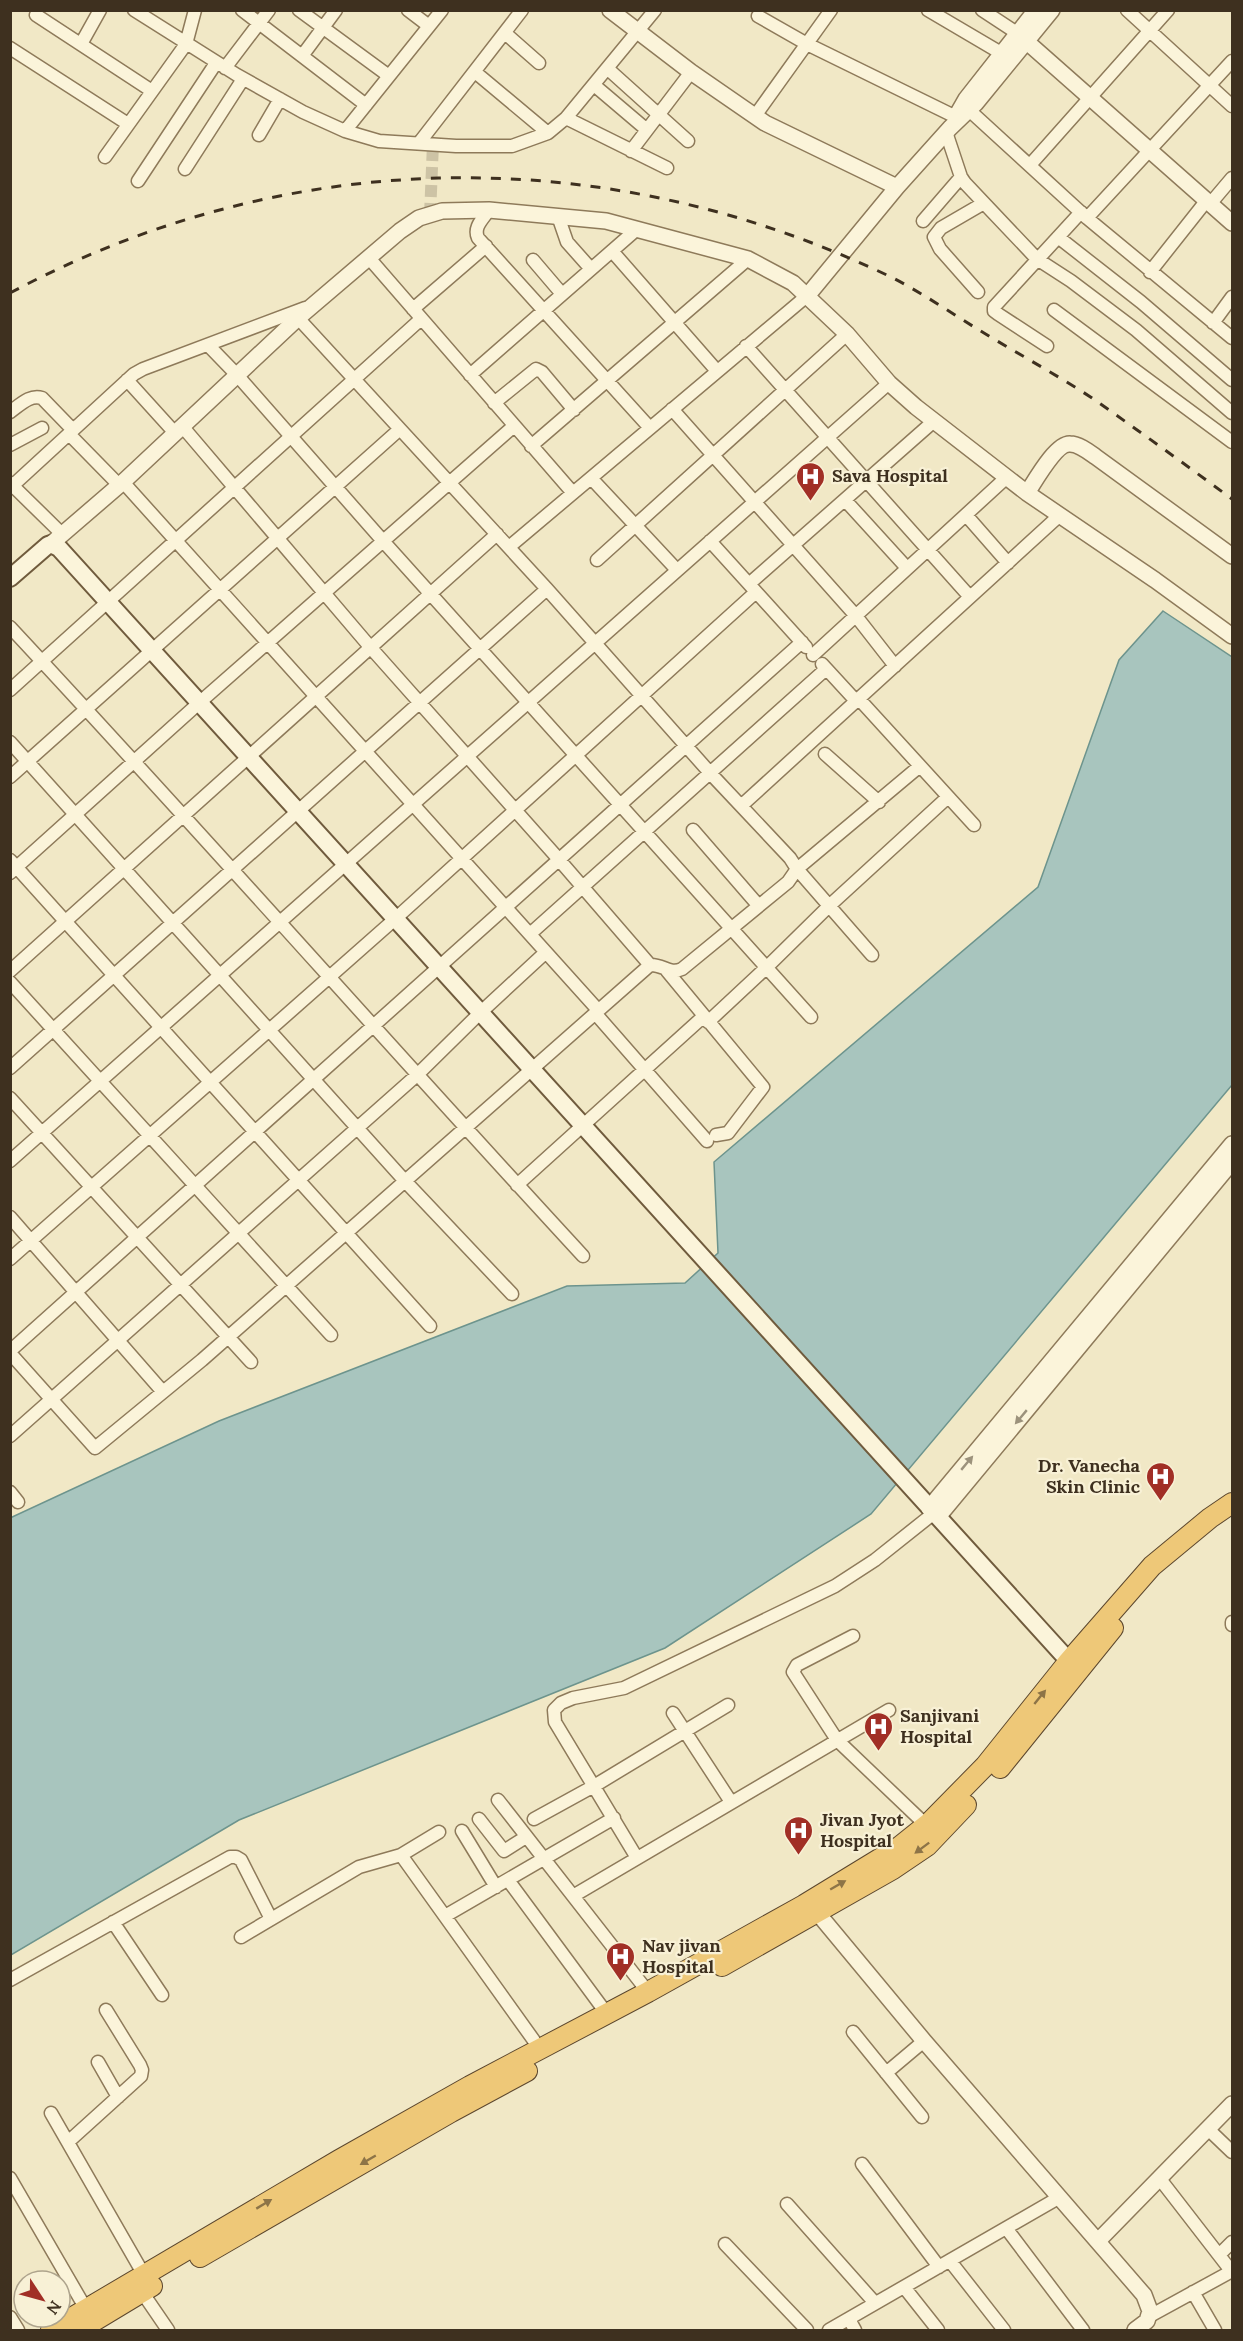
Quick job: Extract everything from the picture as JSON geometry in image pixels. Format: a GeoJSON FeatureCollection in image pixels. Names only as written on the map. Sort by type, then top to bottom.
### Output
{"type":"FeatureCollection","features":[{"type":"Feature","properties":{"kind":"highway"},"geometry":{"type":"LineString","coordinates":[[51,2331],[86,2309],[143,2284],[813,1908],[926,1825],[985,1766],[1158,1572],[1231,1509]]}},
{"type":"Feature","properties":{"kind":"highway"},"geometry":{"type":"LineString","coordinates":[[79,2331],[143,2284],[349,2154],[470,2086],[648,1992],[893,1869],[927,1846],[990,1781],[1074,1667]]}},
{"type":"Feature","properties":{"kind":"main road"},"geometry":{"type":"LineString","coordinates":[[10,578],[56,539],[59,548],[298,813],[1074,1667]]}},
{"type":"Feature","properties":{"kind":"street"},"geometry":{"type":"LineString","coordinates":[[81,44],[100,10]]}},
{"type":"Feature","properties":{"kind":"street"},"geometry":{"type":"LineString","coordinates":[[134,10],[243,79],[345,131],[379,141],[456,146],[512,146],[548,133],[566,118],[655,10]]}},
{"type":"Feature","properties":{"kind":"street"},"geometry":{"type":"LineString","coordinates":[[105,157],[186,44],[195,10]]}},
{"type":"Feature","properties":{"kind":"street"},"geometry":{"type":"LineString","coordinates":[[242,10],[366,105]]}},
{"type":"Feature","properties":{"kind":"street"},"geometry":{"type":"LineString","coordinates":[[138,181],[221,65],[269,10]]}},
{"type":"Feature","properties":{"kind":"street"},"geometry":{"type":"LineString","coordinates":[[300,10],[389,76]]}},
{"type":"Feature","properties":{"kind":"street"},"geometry":{"type":"LineString","coordinates":[[302,56],[336,10]]}},
{"type":"Feature","properties":{"kind":"street"},"geometry":{"type":"LineString","coordinates":[[408,10],[429,26]]}},
{"type":"Feature","properties":{"kind":"street"},"geometry":{"type":"LineString","coordinates":[[345,131],[442,10]]}},
{"type":"Feature","properties":{"kind":"street"},"geometry":{"type":"LineString","coordinates":[[419,143],[522,10]]}},
{"type":"Feature","properties":{"kind":"street"},"geometry":{"type":"LineString","coordinates":[[610,10],[691,72],[755,116],[897,188]]}},
{"type":"Feature","properties":{"kind":"street"},"geometry":{"type":"LineString","coordinates":[[755,116],[831,10]]}},
{"type":"Feature","properties":{"kind":"street"},"geometry":{"type":"LineString","coordinates":[[928,10],[1001,53]]}},
{"type":"Feature","properties":{"kind":"street"},"geometry":{"type":"LineString","coordinates":[[982,10],[1022,37],[1233,224]]}},
{"type":"Feature","properties":{"kind":"street"},"geometry":{"type":"LineString","coordinates":[[509,547],[808,295],[955,122],[1022,37],[1036,10]]}},
{"type":"Feature","properties":{"kind":"street"},"geometry":{"type":"LineString","coordinates":[[1052,10],[1001,53],[966,99],[955,122],[961,177],[1037,259],[1117,315],[1233,413]]}},
{"type":"Feature","properties":{"kind":"street"},"geometry":{"type":"LineString","coordinates":[[1127,10],[1233,106]]}},
{"type":"Feature","properties":{"kind":"street"},"geometry":{"type":"LineString","coordinates":[[1030,165],[1168,10]]}},
{"type":"Feature","properties":{"kind":"street"},"geometry":{"type":"LineString","coordinates":[[36,15],[152,91]]}},
{"type":"Feature","properties":{"kind":"street"},"geometry":{"type":"LineString","coordinates":[[758,16],[1030,165],[1150,272],[1233,338]]}},
{"type":"Feature","properties":{"kind":"street"},"geometry":{"type":"LineString","coordinates":[[505,33],[539,63]]}},
{"type":"Feature","properties":{"kind":"street"},"geometry":{"type":"LineString","coordinates":[[10,48],[128,124]]}},
{"type":"Feature","properties":{"kind":"street"},"geometry":{"type":"LineString","coordinates":[[1047,346],[994,311],[996,303],[1058,237],[1084,215],[1150,150],[1233,61]]}},
{"type":"Feature","properties":{"kind":"street"},"geometry":{"type":"LineString","coordinates":[[608,69],[688,141]]}},
{"type":"Feature","properties":{"kind":"street"},"geometry":{"type":"LineString","coordinates":[[475,72],[548,133]]}},
{"type":"Feature","properties":{"kind":"street"},"geometry":{"type":"LineString","coordinates":[[631,151],[691,72]]}},
{"type":"Feature","properties":{"kind":"street"},"geometry":{"type":"LineString","coordinates":[[185,169],[243,79]]}},
{"type":"Feature","properties":{"kind":"street"},"geometry":{"type":"LineString","coordinates":[[594,85],[647,130]]}},
{"type":"Feature","properties":{"kind":"street"},"geometry":{"type":"LineString","coordinates":[[260,135],[280,99]]}},
{"type":"Feature","properties":{"kind":"street"},"geometry":{"type":"LineString","coordinates":[[566,118],[667,168]]}},
{"type":"Feature","properties":{"kind":"street"},"geometry":{"type":"LineString","coordinates":[[923,221],[961,177]]}},
{"type":"Feature","properties":{"kind":"street"},"geometry":{"type":"LineString","coordinates":[[1150,272],[1208,202],[1233,178]]}},
{"type":"Feature","properties":{"kind":"street"},"geometry":{"type":"LineString","coordinates":[[978,292],[940,249],[934,237],[941,228],[984,203]]}},
{"type":"Feature","properties":{"kind":"street"},"geometry":{"type":"LineString","coordinates":[[489,210],[476,227],[476,232],[486,246],[650,428]]}},
{"type":"Feature","properties":{"kind":"street"},"geometry":{"type":"LineString","coordinates":[[312,306],[143,369],[127,380],[11,486],[56,539],[121,483],[298,318],[400,231],[419,218],[442,211],[489,210],[606,221],[748,260],[793,283],[847,334],[889,383],[934,421],[1027,493],[1233,636]]}},
{"type":"Feature","properties":{"kind":"street"},"geometry":{"type":"LineString","coordinates":[[558,216],[567,242],[591,269]]}},
{"type":"Feature","properties":{"kind":"street"},"geometry":{"type":"LineString","coordinates":[[470,375],[637,229]]}},
{"type":"Feature","properties":{"kind":"street"},"geometry":{"type":"LineString","coordinates":[[1058,237],[1141,302],[1233,380]]}},
{"type":"Feature","properties":{"kind":"street"},"geometry":{"type":"LineString","coordinates":[[413,309],[486,246]]}},
{"type":"Feature","properties":{"kind":"street"},"geometry":{"type":"LineString","coordinates":[[612,251],[717,371]]}},
{"type":"Feature","properties":{"kind":"street"},"geometry":{"type":"LineString","coordinates":[[369,258],[573,493]]}},
{"type":"Feature","properties":{"kind":"street"},"geometry":{"type":"LineString","coordinates":[[531,446],[748,260]]}},
{"type":"Feature","properties":{"kind":"street"},"geometry":{"type":"LineString","coordinates":[[533,261],[562,294]]}},
{"type":"Feature","properties":{"kind":"street"},"geometry":{"type":"LineString","coordinates":[[1213,322],[1233,297]]}},
{"type":"Feature","properties":{"kind":"street"},"geometry":{"type":"LineString","coordinates":[[1054,310],[1233,442]]}},
{"type":"Feature","properties":{"kind":"street"},"geometry":{"type":"LineString","coordinates":[[298,318],[509,547],[711,774],[790,858],[872,955]]}},
{"type":"Feature","properties":{"kind":"street"},"geometry":{"type":"LineString","coordinates":[[10,690],[422,319]]}},
{"type":"Feature","properties":{"kind":"street"},"geometry":{"type":"LineString","coordinates":[[597,560],[847,334]]}},
{"type":"Feature","properties":{"kind":"street"},"geometry":{"type":"LineString","coordinates":[[207,345],[237,375],[383,541],[812,1017]]}},
{"type":"Feature","properties":{"kind":"street"},"geometry":{"type":"LineString","coordinates":[[746,346],[970,597]]}},
{"type":"Feature","properties":{"kind":"street"},"geometry":{"type":"LineString","coordinates":[[494,403],[536,369],[542,372],[574,410]]}},
{"type":"Feature","properties":{"kind":"street"},"geometry":{"type":"LineString","coordinates":[[127,380],[235,488],[650,965]]}},
{"type":"Feature","properties":{"kind":"street"},"geometry":{"type":"LineString","coordinates":[[10,1161],[889,383]]}},
{"type":"Feature","properties":{"kind":"street"},"geometry":{"type":"LineString","coordinates":[[10,411],[37,396],[42,398],[71,432],[176,541],[268,642],[366,752],[462,858],[506,908],[546,952],[597,1011],[645,1070],[711,1138],[728,1133],[763,1087],[667,971],[657,964],[650,965],[597,1011],[531,1070],[464,1127],[228,1337],[95,1448],[10,1352],[196,1187],[255,1133],[315,1080],[374,1026],[506,908],[560,860],[802,642]]}},
{"type":"Feature","properties":{"kind":"street"},"geometry":{"type":"LineString","coordinates":[[672,409],[856,616],[895,666]]}},
{"type":"Feature","properties":{"kind":"street"},"geometry":{"type":"LineString","coordinates":[[10,1259],[395,919],[642,696],[793,546],[934,421]]}},
{"type":"Feature","properties":{"kind":"street"},"geometry":{"type":"LineString","coordinates":[[430,1326],[13,867],[76,814],[514,426]]}},
{"type":"Feature","properties":{"kind":"street"},"geometry":{"type":"LineString","coordinates":[[10,445],[42,428]]}},
{"type":"Feature","properties":{"kind":"street"},"geometry":{"type":"LineString","coordinates":[[10,777],[400,429]]}},
{"type":"Feature","properties":{"kind":"street"},"geometry":{"type":"LineString","coordinates":[[1027,493],[1059,447],[1070,444],[1081,447],[1233,556]]}},
{"type":"Feature","properties":{"kind":"street"},"geometry":{"type":"LineString","coordinates":[[813,655],[1007,477]]}},
{"type":"Feature","properties":{"kind":"street"},"geometry":{"type":"LineString","coordinates":[[591,478],[677,570]]}},
{"type":"Feature","properties":{"kind":"street"},"geometry":{"type":"LineString","coordinates":[[845,500],[907,568]]}},
{"type":"Feature","properties":{"kind":"street"},"geometry":{"type":"LineString","coordinates":[[966,515],[1008,563]]}},
{"type":"Feature","properties":{"kind":"street"},"geometry":{"type":"LineString","coordinates":[[741,806],[1060,515]]}},
{"type":"Feature","properties":{"kind":"street"},"geometry":{"type":"LineString","coordinates":[[10,971],[497,534]]}},
{"type":"Feature","properties":{"kind":"street"},"geometry":{"type":"LineString","coordinates":[[710,541],[826,669],[974,825]]}},
{"type":"Feature","properties":{"kind":"street"},"geometry":{"type":"LineString","coordinates":[[10,1068],[421,704],[547,589]]}},
{"type":"Feature","properties":{"kind":"street"},"geometry":{"type":"LineString","coordinates":[[10,627],[135,761],[583,1256]]}},
{"type":"Feature","properties":{"kind":"street"},"geometry":{"type":"LineString","coordinates":[[530,934],[826,669]]}},
{"type":"Feature","properties":{"kind":"street"},"geometry":{"type":"LineString","coordinates":[[10,742],[405,1180],[512,1294]]}},
{"type":"Feature","properties":{"kind":"street"},"geometry":{"type":"LineString","coordinates":[[825,754],[879,802]]}},
{"type":"Feature","properties":{"kind":"street"},"geometry":{"type":"LineString","coordinates":[[667,971],[675,972],[682,969],[788,882],[797,869],[920,766]]}},
{"type":"Feature","properties":{"kind":"street"},"geometry":{"type":"LineString","coordinates":[[517,1185],[645,1070],[767,967],[829,906],[948,797]]}},
{"type":"Feature","properties":{"kind":"street"},"geometry":{"type":"LineString","coordinates":[[693,830],[758,905]]}},
{"type":"Feature","properties":{"kind":"street"},"geometry":{"type":"LineString","coordinates":[[10,1436],[182,1286],[417,1075],[546,952]]}},
{"type":"Feature","properties":{"kind":"street"},"geometry":{"type":"LineString","coordinates":[[10,982],[331,1335]]}},
{"type":"Feature","properties":{"kind":"street"},"geometry":{"type":"LineString","coordinates":[[10,1098],[251,1362]]}},
{"type":"Feature","properties":{"kind":"street"},"geometry":{"type":"LineString","coordinates":[[934,1513],[1233,1144]]}},
{"type":"Feature","properties":{"kind":"street"},"geometry":{"type":"LineString","coordinates":[[638,1858],[555,1722],[554,1710],[561,1703],[573,1698],[624,1688],[835,1586],[875,1560],[934,1513],[1233,1162]]}},
{"type":"Feature","properties":{"kind":"street"},"geometry":{"type":"LineString","coordinates":[[10,1217],[163,1392]]}},
{"type":"Feature","properties":{"kind":"street"},"geometry":{"type":"LineString","coordinates":[[853,1636],[797,1665],[793,1672],[837,1740],[926,1825]]}},
{"type":"Feature","properties":{"kind":"street"},"geometry":{"type":"LineString","coordinates":[[534,1819],[594,1786],[728,1705]]}},
{"type":"Feature","properties":{"kind":"street"},"geometry":{"type":"LineString","coordinates":[[573,1896],[889,1710]]}},
{"type":"Feature","properties":{"kind":"street"},"geometry":{"type":"LineString","coordinates":[[673,1713],[731,1802]]}},
{"type":"Feature","properties":{"kind":"street"},"geometry":{"type":"LineString","coordinates":[[498,1800],[648,1992]]}},
{"type":"Feature","properties":{"kind":"street"},"geometry":{"type":"LineString","coordinates":[[445,1916],[614,1818]]}},
{"type":"Feature","properties":{"kind":"street"},"geometry":{"type":"LineString","coordinates":[[479,1819],[504,1851],[526,1837]]}},
{"type":"Feature","properties":{"kind":"street"},"geometry":{"type":"LineString","coordinates":[[462,1831],[496,1887]]}},
{"type":"Feature","properties":{"kind":"street"},"geometry":{"type":"LineString","coordinates":[[241,1937],[359,1867],[401,1855],[439,1832]]}},
{"type":"Feature","properties":{"kind":"street"},"geometry":{"type":"LineString","coordinates":[[401,1855],[540,2049]]}},
{"type":"Feature","properties":{"kind":"street"},"geometry":{"type":"LineString","coordinates":[[10,1980],[223,1860],[236,1857],[240,1860],[271,1919]]}},
{"type":"Feature","properties":{"kind":"street"},"geometry":{"type":"LineString","coordinates":[[508,1880],[607,2014]]}},
{"type":"Feature","properties":{"kind":"street"},"geometry":{"type":"LineString","coordinates":[[813,1908],[924,2041],[1144,2295],[1150,2311],[1148,2317]]}},
{"type":"Feature","properties":{"kind":"street"},"geometry":{"type":"LineString","coordinates":[[114,1922],[162,1995]]}},
{"type":"Feature","properties":{"kind":"street"},"geometry":{"type":"LineString","coordinates":[[68,2142],[141,2076],[142,2070],[106,2010]]}},
{"type":"Feature","properties":{"kind":"street"},"geometry":{"type":"LineString","coordinates":[[853,2032],[922,2117]]}},
{"type":"Feature","properties":{"kind":"street"},"geometry":{"type":"LineString","coordinates":[[886,2073],[924,2041]]}},
{"type":"Feature","properties":{"kind":"street"},"geometry":{"type":"LineString","coordinates":[[98,2062],[118,2097]]}},
{"type":"Feature","properties":{"kind":"street"},"geometry":{"type":"LineString","coordinates":[[1098,2241],[1233,2104]]}},
{"type":"Feature","properties":{"kind":"street"},"geometry":{"type":"LineString","coordinates":[[51,2113],[168,2331]]}},
{"type":"Feature","properties":{"kind":"street"},"geometry":{"type":"LineString","coordinates":[[1208,2129],[1233,2152]]}},
{"type":"Feature","properties":{"kind":"street"},"geometry":{"type":"LineString","coordinates":[[862,2164],[944,2264],[1005,2331]]}},
{"type":"Feature","properties":{"kind":"street"},"geometry":{"type":"LineString","coordinates":[[10,2178],[86,2309]]}},
{"type":"Feature","properties":{"kind":"street"},"geometry":{"type":"LineString","coordinates":[[1135,2331],[1148,2317],[1232,2272],[1160,2179]]}},
{"type":"Feature","properties":{"kind":"street"},"geometry":{"type":"LineString","coordinates":[[829,2331],[1060,2197]]}},
{"type":"Feature","properties":{"kind":"street"},"geometry":{"type":"LineString","coordinates":[[786,2204],[875,2304]]}},
{"type":"Feature","properties":{"kind":"street"},"geometry":{"type":"LineString","coordinates":[[1006,2228],[1083,2331]]}},
{"type":"Feature","properties":{"kind":"street"},"geometry":{"type":"LineString","coordinates":[[1219,2255],[1233,2242]]}},
{"type":"Feature","properties":{"kind":"street"},"geometry":{"type":"LineString","coordinates":[[725,2244],[807,2331]]}},
{"type":"Feature","properties":{"kind":"street"},"geometry":{"type":"LineString","coordinates":[[904,2287],[939,2331]]}},
{"type":"Feature","properties":{"kind":"street"},"geometry":{"type":"LineString","coordinates":[[1193,2292],[1215,2331]]}},
{"type":"Feature","properties":{"kind":"street"},"geometry":{"type":"LineString","coordinates":[[10,2317],[18,2331]]}},
{"type":"Feature","properties":{"kind":"street"},"geometry":{"type":"LineString","coordinates":[[849,2319],[855,2331]]}},
{"type":"Feature","properties":{"kind":"water"},"geometry":{"type":"Polygon","coordinates":[[[1163,611],[1232,657],[1232,1085],[871,1514],[665,1648],[239,1820],[11,1955],[10,1518],[219,1421],[567,1286],[685,1283],[718,1253],[714,1162],[1038,887],[1119,660],[1163,611]]]}},
{"type":"Feature","properties":{"kind":"tunnel"},"geometry":{"type":"LineString","coordinates":[[430,215],[433,144]]}},
{"type":"Feature","properties":{"kind":"railway"},"geometry":{"type":"LineString","coordinates":[[10,293],[116,244],[226,208],[337,186],[449,178],[562,183],[674,201],[785,233],[893,278],[1092,398],[1232,499]]}},
{"type":"Feature","properties":{"kind":"place","name":"Sava Hospital"},"geometry":{"type":"Point","coordinates":[811,502]}},
{"type":"Feature","properties":{"kind":"place","name":"Dr. Vanecha Skin Clinic"},"geometry":{"type":"Point","coordinates":[1161,1502]}},
{"type":"Feature","properties":{"kind":"place","name":"Sanjivani Hospital"},"geometry":{"type":"Point","coordinates":[879,1752]}},
{"type":"Feature","properties":{"kind":"place","name":"Jivan Jyot Hospital"},"geometry":{"type":"Point","coordinates":[799,1856]}},
{"type":"Feature","properties":{"kind":"place","name":"Nav jivan Hospital"},"geometry":{"type":"Point","coordinates":[621,1982]}}]}
